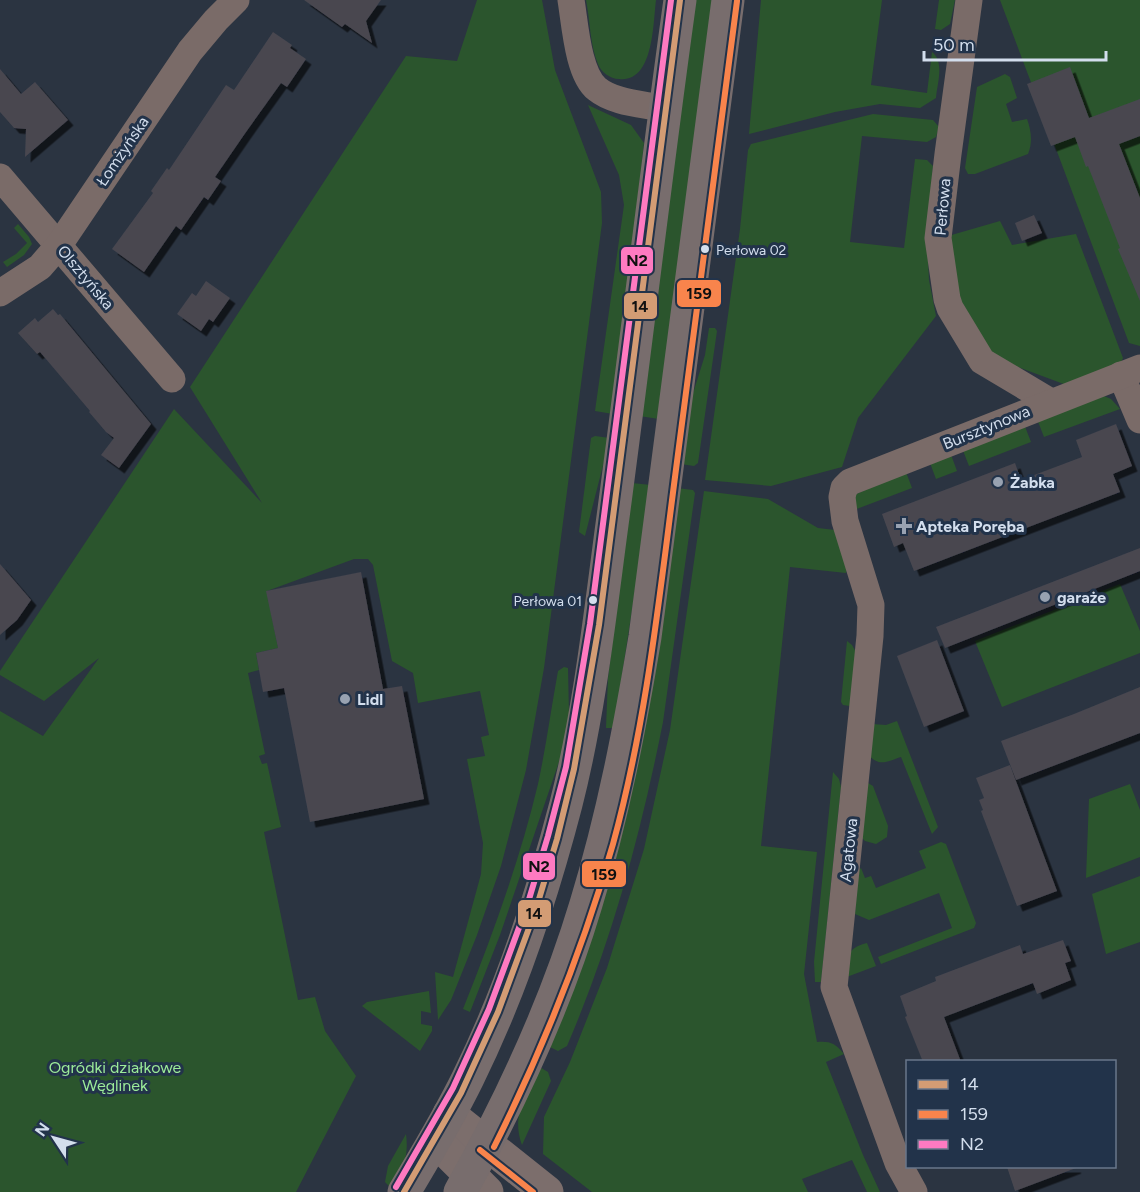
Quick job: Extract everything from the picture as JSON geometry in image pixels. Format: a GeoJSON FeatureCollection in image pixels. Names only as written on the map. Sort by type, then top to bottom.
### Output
{"type":"FeatureCollection","features":[{"type":"Feature","properties":{"kind":"main road"},"geometry":{"type":"LineString","coordinates":[[404,1192],[442,1127],[489,1031],[546,874],[566,806],[584,727],[680,0]]}},
{"type":"Feature","properties":{"kind":"main road"},"geometry":{"type":"LineString","coordinates":[[472,1186],[486,1143],[531,1051],[562,973],[585,907],[616,794],[648,614],[728,0]]}},
{"type":"Feature","properties":{"kind":"street","name":"Łomżyńska"},"geometry":{"type":"LineString","coordinates":[[0,293],[40,267],[59,245],[190,51],[236,0]]}},
{"type":"Feature","properties":{"kind":"street"},"geometry":{"type":"LineString","coordinates":[[571,0],[589,81],[597,90],[607,95],[665,109]]}},
{"type":"Feature","properties":{"kind":"street","name":"Perłowa"},"geometry":{"type":"LineString","coordinates":[[969,0],[938,238],[947,299],[982,362],[1051,402]]}},
{"type":"Feature","properties":{"kind":"street","name":"Olsztyńska"},"geometry":{"type":"LineString","coordinates":[[0,177],[172,379]]}},
{"type":"Feature","properties":{"kind":"street"},"geometry":{"type":"LineString","coordinates":[[1131,372],[1140,420]]}},
{"type":"Feature","properties":{"kind":"street","name":"Bursztynowa"},"geometry":{"type":"LineString","coordinates":[[842,497],[844,488],[850,482],[1131,372]]}},
{"type":"Feature","properties":{"kind":"street","name":"Agatowa"},"geometry":{"type":"LineString","coordinates":[[842,497],[845,520],[871,605],[864,704],[834,987],[898,1163],[914,1192]]}},
{"type":"Feature","properties":{"kind":"street"},"geometry":{"type":"LineString","coordinates":[[442,1127],[486,1143],[547,1192]]}},
{"type":"Feature","properties":{"kind":"street"},"geometry":{"type":"LineString","coordinates":[[442,1127],[472,1186]]}},
{"type":"Feature","properties":{"kind":"green space","name":"Ogródki działkowe Węglinek"},"geometry":{"type":"Polygon","coordinates":[[[477,0],[542,0],[555,70],[601,192],[602,223],[544,668],[526,770],[501,866],[451,1000],[438,1020],[435,972],[453,977],[481,874],[483,843],[467,759],[485,756],[481,737],[489,735],[480,691],[418,703],[413,673],[392,661],[373,565],[368,559],[354,559],[267,591],[278,648],[256,653],[259,670],[248,673],[265,754],[259,756],[262,764],[267,763],[281,827],[264,832],[298,1000],[315,997],[325,1031],[356,1076],[296,1192],[0,1192],[0,711],[43,736],[99,658],[44,701],[0,675],[0,671],[174,409],[262,503],[190,387],[406,56],[457,61],[477,0]]]}},
{"type":"Feature","properties":{"kind":"green space"},"geometry":{"type":"Polygon","coordinates":[[[586,0],[656,0],[649,50],[639,72],[631,78],[612,78],[599,67],[593,49],[586,0]]]}},
{"type":"Feature","properties":{"kind":"green space"},"geometry":{"type":"Polygon","coordinates":[[[695,0],[713,0],[659,419],[639,416],[695,0]]]}},
{"type":"Feature","properties":{"kind":"green space"},"geometry":{"type":"Polygon","coordinates":[[[761,0],[882,0],[871,85],[927,93],[932,52],[936,56],[939,67],[936,98],[920,108],[880,104],[835,112],[749,134],[761,0]]]}},
{"type":"Feature","properties":{"kind":"green space"},"geometry":{"type":"Polygon","coordinates":[[[939,0],[955,0],[950,24],[941,30],[935,29],[939,0]]]}},
{"type":"Feature","properties":{"kind":"green space"},"geometry":{"type":"Polygon","coordinates":[[[1000,0],[1140,0],[1140,346],[1129,343],[1000,0]]]}},
{"type":"Feature","properties":{"kind":"green space"},"geometry":{"type":"Polygon","coordinates":[[[1005,74],[1010,77],[1017,98],[1006,104],[1012,122],[1027,119],[1031,141],[1030,150],[1028,154],[975,174],[968,174],[965,168],[977,87],[1005,74]]]}},
{"type":"Feature","properties":{"kind":"green space"},"geometry":{"type":"Polygon","coordinates":[[[588,105],[631,125],[644,143],[613,414],[595,411],[624,205],[619,175],[588,105]]]}},
{"type":"Feature","properties":{"kind":"green space"},"geometry":{"type":"Polygon","coordinates":[[[873,114],[933,120],[939,127],[936,137],[927,142],[862,136],[850,242],[904,248],[915,159],[927,160],[933,166],[927,241],[929,280],[936,316],[858,418],[842,467],[771,486],[705,480],[740,229],[748,150],[751,144],[873,114]]]}},
{"type":"Feature","properties":{"kind":"green space"},"geometry":{"type":"Polygon","coordinates":[[[1000,221],[1012,245],[1076,234],[1123,358],[1119,367],[1069,386],[988,356],[964,322],[948,236],[1000,221]]]}},
{"type":"Feature","properties":{"kind":"green space"},"geometry":{"type":"Polygon","coordinates":[[[18,224],[32,244],[24,255],[7,267],[3,262],[27,243],[14,228],[18,224]]]}},
{"type":"Feature","properties":{"kind":"green space"},"geometry":{"type":"Polygon","coordinates":[[[709,328],[715,328],[717,331],[698,463],[694,466],[681,464],[689,406],[705,355],[709,328]]]}},
{"type":"Feature","properties":{"kind":"green space"},"geometry":{"type":"Polygon","coordinates":[[[1104,396],[1111,399],[1120,409],[1044,437],[1037,419],[1104,396]]]}},
{"type":"Feature","properties":{"kind":"green space"},"geometry":{"type":"Polygon","coordinates":[[[1024,424],[1031,442],[969,466],[962,448],[1024,424]]]}},
{"type":"Feature","properties":{"kind":"green space"},"geometry":{"type":"Polygon","coordinates":[[[595,436],[610,438],[585,536],[579,532],[591,438],[595,436]]]}},
{"type":"Feature","properties":{"kind":"green space"},"geometry":{"type":"Polygon","coordinates":[[[950,452],[957,471],[936,479],[930,463],[906,472],[912,488],[854,510],[852,496],[950,452]]]}},
{"type":"Feature","properties":{"kind":"green space"},"geometry":{"type":"Polygon","coordinates":[[[632,483],[651,485],[614,728],[606,728],[608,678],[632,483]]]}},
{"type":"Feature","properties":{"kind":"green space"},"geometry":{"type":"Polygon","coordinates":[[[677,488],[693,490],[695,493],[663,722],[635,846],[611,927],[567,1046],[558,1051],[548,1046],[677,488]]]}},
{"type":"Feature","properties":{"kind":"green space"},"geometry":{"type":"Polygon","coordinates":[[[704,491],[768,499],[818,528],[835,530],[847,569],[846,573],[790,567],[761,846],[817,852],[804,974],[817,1042],[832,1044],[844,1054],[826,1062],[880,1192],[867,1192],[852,1160],[802,1179],[808,1192],[592,1192],[543,1154],[544,1117],[570,1062],[607,968],[644,849],[670,730],[704,491]]]}},
{"type":"Feature","properties":{"kind":"green space"},"geometry":{"type":"Polygon","coordinates":[[[1120,584],[1140,631],[1140,653],[1002,707],[975,641],[1120,584]]]}},
{"type":"Feature","properties":{"kind":"green space"},"geometry":{"type":"Polygon","coordinates":[[[847,641],[856,652],[850,706],[843,705],[841,702],[847,641]]]}},
{"type":"Feature","properties":{"kind":"green space"},"geometry":{"type":"Polygon","coordinates":[[[564,667],[568,668],[569,714],[563,750],[500,935],[470,1012],[463,1009],[495,926],[523,841],[544,756],[558,671],[564,667]]]}},
{"type":"Feature","properties":{"kind":"green space"},"geometry":{"type":"Polygon","coordinates":[[[897,721],[938,827],[932,834],[901,757],[888,762],[880,762],[868,754],[872,724],[886,725],[897,721]]]}},
{"type":"Feature","properties":{"kind":"green space"},"geometry":{"type":"Polygon","coordinates":[[[833,772],[839,779],[841,787],[821,982],[815,982],[814,962],[833,772]]]}},
{"type":"Feature","properties":{"kind":"green space"},"geometry":{"type":"Polygon","coordinates":[[[868,783],[873,786],[888,826],[887,837],[876,844],[865,841],[860,836],[868,783]]]}},
{"type":"Feature","properties":{"kind":"green space"},"geometry":{"type":"Polygon","coordinates":[[[1130,784],[1140,810],[1140,857],[1086,878],[1089,799],[1130,784]]]}},
{"type":"Feature","properties":{"kind":"green space"},"geometry":{"type":"Polygon","coordinates":[[[941,842],[946,844],[976,923],[974,928],[881,964],[878,957],[952,928],[939,893],[869,920],[855,914],[858,871],[861,868],[865,878],[871,876],[876,888],[926,868],[919,851],[941,842]]]}},
{"type":"Feature","properties":{"kind":"green space"},"geometry":{"type":"Polygon","coordinates":[[[1140,876],[1140,942],[1106,954],[1092,894],[1140,876]]]}},
{"type":"Feature","properties":{"kind":"green space"},"geometry":{"type":"Polygon","coordinates":[[[867,943],[876,966],[844,978],[851,951],[867,943]]]}},
{"type":"Feature","properties":{"kind":"green space"},"geometry":{"type":"Polygon","coordinates":[[[429,991],[431,1013],[421,1011],[421,1024],[432,1026],[432,1031],[420,1051],[362,1006],[367,1002],[429,991]]]}},
{"type":"Feature","properties":{"kind":"green space"},"geometry":{"type":"Polygon","coordinates":[[[538,1066],[548,1072],[551,1081],[522,1145],[518,1124],[519,1114],[538,1066]]]}},
{"type":"Feature","properties":{"kind":"green space"},"geometry":{"type":"Polygon","coordinates":[[[406,1134],[407,1150],[404,1162],[391,1188],[385,1182],[388,1166],[406,1134]]]}},
{"type":"Feature","properties":{"kind":"building"},"geometry":{"type":"Polygon","coordinates":[[[304,0],[381,0],[366,21],[372,43],[345,24],[342,27],[304,0]]]}},
{"type":"Feature","properties":{"kind":"building"},"geometry":{"type":"Polygon","coordinates":[[[273,32],[292,45],[290,48],[306,59],[287,87],[281,83],[246,132],[215,177],[221,181],[208,200],[204,197],[181,230],[176,226],[144,272],[112,249],[226,85],[234,90],[273,32]]]}},
{"type":"Feature","properties":{"kind":"building"},"geometry":{"type":"Polygon","coordinates":[[[1070,67],[1089,118],[1140,99],[1140,136],[1119,144],[1140,198],[1140,301],[1075,137],[1051,146],[1027,84],[1070,67]]]}},
{"type":"Feature","properties":{"kind":"building"},"geometry":{"type":"Polygon","coordinates":[[[0,69],[21,94],[35,82],[68,120],[25,157],[26,129],[14,128],[0,112],[0,69]]]}},
{"type":"Feature","properties":{"kind":"building"},"geometry":{"type":"Polygon","coordinates":[[[1034,215],[1042,233],[1022,241],[1015,223],[1034,215]]]}},
{"type":"Feature","properties":{"kind":"building"},"geometry":{"type":"Polygon","coordinates":[[[206,281],[230,298],[213,322],[209,319],[201,331],[177,314],[192,293],[196,296],[206,281]]]}},
{"type":"Feature","properties":{"kind":"building"},"geometry":{"type":"Polygon","coordinates":[[[53,309],[58,315],[60,314],[151,424],[119,468],[101,455],[114,438],[106,432],[40,352],[37,354],[18,333],[35,318],[38,322],[53,309]]]}},
{"type":"Feature","properties":{"kind":"building"},"geometry":{"type":"Polygon","coordinates":[[[1116,424],[1132,466],[1113,474],[1120,492],[914,571],[903,543],[894,547],[882,514],[1015,463],[1021,480],[1082,457],[1076,440],[1116,424]]]}},
{"type":"Feature","properties":{"kind":"building","name":"garaże"},"geometry":{"type":"Polygon","coordinates":[[[1140,548],[1140,571],[945,648],[936,627],[1140,548]]]}},
{"type":"Feature","properties":{"kind":"building"},"geometry":{"type":"Polygon","coordinates":[[[0,564],[31,600],[17,620],[0,635],[0,564]]]}},
{"type":"Feature","properties":{"kind":"building","name":"Lidl"},"geometry":{"type":"Polygon","coordinates":[[[361,572],[383,689],[402,686],[424,799],[310,822],[284,688],[263,692],[256,653],[278,648],[266,591],[361,572]]]}},
{"type":"Feature","properties":{"kind":"building"},"geometry":{"type":"Polygon","coordinates":[[[937,640],[964,711],[924,727],[897,656],[937,640]]]}},
{"type":"Feature","properties":{"kind":"building"},"geometry":{"type":"Polygon","coordinates":[[[1140,687],[1140,733],[1016,780],[1001,741],[1140,687]]]}},
{"type":"Feature","properties":{"kind":"building"},"geometry":{"type":"Polygon","coordinates":[[[1010,765],[1057,891],[1017,906],[981,811],[983,810],[979,800],[984,798],[976,778],[1010,765]]]}},
{"type":"Feature","properties":{"kind":"building"},"geometry":{"type":"Polygon","coordinates":[[[1063,940],[1071,961],[1065,963],[1071,980],[1037,994],[1033,983],[944,1017],[960,1060],[922,1060],[905,1017],[907,1016],[900,996],[936,981],[935,977],[1020,945],[1023,954],[1063,940]]]}},
{"type":"Feature","properties":{"kind":"building"},"geometry":{"type":"Polygon","coordinates":[[[1007,1168],[1076,1168],[1015,1191],[1007,1168]]]}},
{"type":"Feature","properties":{"kind":"transit line","name":"N2"},"geometry":{"type":"LineString","coordinates":[[396,1187],[453,1088],[489,1009],[527,906],[566,767],[590,624],[671,0]]}},
{"type":"Feature","properties":{"kind":"transit line","name":"14"},"geometry":{"type":"LineString","coordinates":[[404,1192],[461,1093],[498,1012],[536,909],[557,839],[574,769],[599,625],[680,0]]}},
{"type":"Feature","properties":{"kind":"transit line","name":"159"},"geometry":{"type":"LineString","coordinates":[[494,1147],[545,1036],[589,922],[613,844],[634,753],[657,616],[737,1]]}},
{"type":"Feature","properties":{"kind":"transit line","name":"159"},"geometry":{"type":"LineString","coordinates":[[480,1150],[533,1192]]}},
{"type":"Feature","properties":{"kind":"place","name":"Perłowa 02"},"geometry":{"type":"Point","coordinates":[705,249]}},
{"type":"Feature","properties":{"kind":"place","name":"Żabka"},"geometry":{"type":"Point","coordinates":[998,482]}},
{"type":"Feature","properties":{"kind":"place","name":"Apteka Poręba"},"geometry":{"type":"Point","coordinates":[904,526]}},
{"type":"Feature","properties":{"kind":"place","name":"garaże"},"geometry":{"type":"Point","coordinates":[1045,597]}},
{"type":"Feature","properties":{"kind":"place","name":"Perłowa 01"},"geometry":{"type":"Point","coordinates":[593,600]}},
{"type":"Feature","properties":{"kind":"place","name":"Lidl"},"geometry":{"type":"Point","coordinates":[345,699]}}]}
